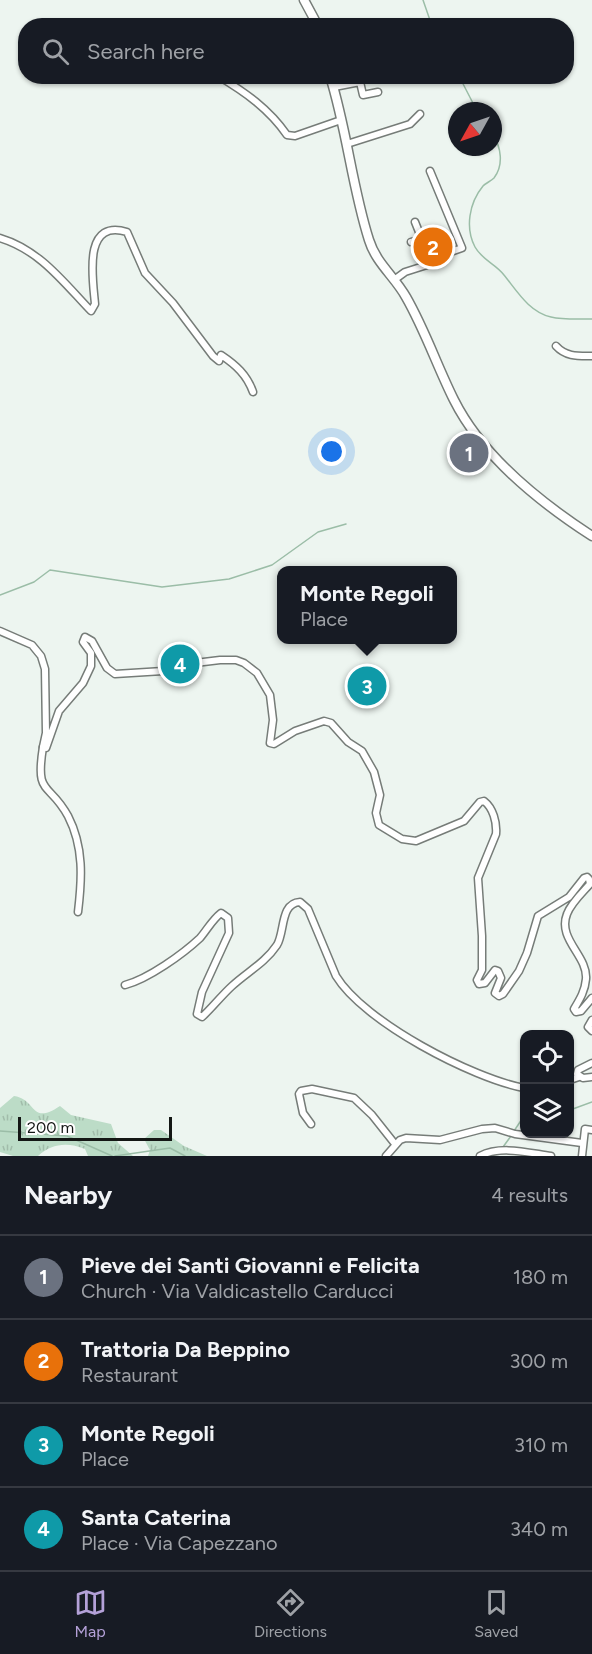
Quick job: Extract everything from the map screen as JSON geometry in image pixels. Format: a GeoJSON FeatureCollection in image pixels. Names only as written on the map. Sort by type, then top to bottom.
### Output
{"type":"FeatureCollection","features":[{"type":"Feature","properties":{"kind":"street"},"geometry":{"type":"LineString","coordinates":[[304,0],[313,18]]}},
{"type":"Feature","properties":{"kind":"street"},"geometry":{"type":"LineString","coordinates":[[231,84],[276,119],[287,135],[295,136],[341,120]]}},
{"type":"Feature","properties":{"kind":"street"},"geometry":{"type":"LineString","coordinates":[[333,84],[369,241],[383,266],[406,297],[454,401],[486,448],[534,492],[592,536]]}},
{"type":"Feature","properties":{"kind":"street"},"geometry":{"type":"LineString","coordinates":[[334,87],[350,84]]}},
{"type":"Feature","properties":{"kind":"street"},"geometry":{"type":"LineString","coordinates":[[360,84],[363,95],[378,92]]}},
{"type":"Feature","properties":{"kind":"street"},"geometry":{"type":"LineString","coordinates":[[347,144],[410,124],[420,114]]}},
{"type":"Feature","properties":{"kind":"street"},"geometry":{"type":"LineString","coordinates":[[394,280],[405,272],[462,248],[430,171]]}},
{"type":"Feature","properties":{"kind":"street"},"geometry":{"type":"LineString","coordinates":[[415,222],[431,262]]}},
{"type":"Feature","properties":{"kind":"street"},"geometry":{"type":"LineString","coordinates":[[0,238],[27,250],[52,269],[91,311],[95,304],[92,258],[95,246],[109,231],[119,229],[127,232],[145,273],[173,303],[213,356],[219,361],[221,355],[249,379],[253,392]]}},
{"type":"Feature","properties":{"kind":"street"},"geometry":{"type":"LineString","coordinates":[[411,242],[422,239]]}},
{"type":"Feature","properties":{"kind":"street"},"geometry":{"type":"LineString","coordinates":[[556,346],[573,356],[592,356]]}},
{"type":"Feature","properties":{"kind":"street"},"geometry":{"type":"LineString","coordinates":[[0,631],[32,645],[41,656],[45,669],[46,734],[39,769],[41,782],[69,818],[81,854],[82,876],[78,912]]}},
{"type":"Feature","properties":{"kind":"street"},"geometry":{"type":"LineString","coordinates":[[44,747],[48,746],[51,729],[59,711],[83,683],[91,666],[91,653],[83,642],[85,637],[92,641],[107,668],[116,674],[164,671],[187,664],[220,660],[236,660],[244,663],[257,673],[270,695],[273,731],[269,741],[272,744],[295,731],[328,721],[348,742],[362,752],[374,772],[380,795],[376,813],[379,825],[383,829],[402,839],[416,841],[465,821],[480,802],[484,801],[488,804],[497,826],[496,834],[478,878],[482,970],[477,980],[479,984],[484,983],[495,970],[498,971],[501,978],[495,990],[496,995],[503,994],[519,971],[538,916],[569,897],[584,878],[589,879],[590,885],[567,914],[566,926],[570,941],[586,975],[582,995],[574,1009],[576,1012],[581,1011],[592,998]]}},
{"type":"Feature","properties":{"kind":"street"},"geometry":{"type":"LineString","coordinates":[[125,985],[150,973],[180,954],[200,938],[221,912],[228,918],[229,933],[202,992],[197,1014],[202,1017],[229,989],[257,967],[269,954],[281,938],[288,908],[293,903],[300,902],[308,909],[341,986],[369,1011],[409,1039],[476,1073],[506,1085],[520,1087]]}},
{"type":"Feature","properties":{"kind":"street"},"geometry":{"type":"LineString","coordinates":[[592,1020],[588,1027],[592,1031]]}},
{"type":"Feature","properties":{"kind":"street"},"geometry":{"type":"LineString","coordinates":[[579,1077],[578,1070],[592,1063]]}},
{"type":"Feature","properties":{"kind":"street"},"geometry":{"type":"LineString","coordinates":[[574,1079],[592,1077]]}},
{"type":"Feature","properties":{"kind":"street"},"geometry":{"type":"LineString","coordinates":[[311,1124],[303,1113],[299,1094],[301,1091],[312,1089],[348,1096],[362,1104],[395,1144]]}},
{"type":"Feature","properties":{"kind":"street"},"geometry":{"type":"LineString","coordinates":[[386,1156],[395,1144],[406,1138],[440,1140],[495,1128],[514,1134],[582,1143]]}},
{"type":"Feature","properties":{"kind":"street"},"geometry":{"type":"LineString","coordinates":[[582,1156],[585,1129],[592,1130]]}},
{"type":"Feature","properties":{"kind":"street"},"geometry":{"type":"LineString","coordinates":[[480,1156],[507,1150],[551,1156]]}},
{"type":"Feature","properties":{"kind":"green space"},"geometry":{"type":"Polygon","coordinates":[[[14,1096],[27,1102],[38,1112],[43,1113],[60,1106],[71,1115],[111,1124],[118,1143],[133,1156],[88,1156],[85,1149],[72,1145],[55,1146],[38,1156],[13,1156],[0,1152],[0,1108],[14,1096]]]}},
{"type":"Feature","properties":{"kind":"green space"},"geometry":{"type":"Polygon","coordinates":[[[154,1130],[161,1130],[184,1146],[207,1156],[148,1156],[150,1150],[144,1139],[154,1130]]]}},
{"type":"Feature","properties":{"kind":"waterway"},"geometry":{"type":"LineString","coordinates":[[423,0],[429,18]]}},
{"type":"Feature","properties":{"kind":"waterway"},"geometry":{"type":"LineString","coordinates":[[463,84],[472,102]]}},
{"type":"Feature","properties":{"kind":"waterway"},"geometry":{"type":"LineString","coordinates":[[500,156],[497,173],[483,186],[474,200],[469,224],[475,247],[481,255],[501,271],[536,311],[556,318],[592,319]]}},
{"type":"Feature","properties":{"kind":"waterway"},"geometry":{"type":"LineString","coordinates":[[0,595],[34,582],[50,570],[162,587],[229,579],[272,565],[318,532],[346,524]]}},
{"type":"Feature","properties":{"kind":"waterway"},"geometry":{"type":"LineString","coordinates":[[574,1109],[592,1102]]}},
{"type":"Feature","properties":{"kind":"waterway"},"geometry":{"type":"LineString","coordinates":[[514,1131],[520,1122]]}},
{"type":"Feature","properties":{"kind":"waterway"},"geometry":{"type":"LineString","coordinates":[[0,1131],[67,1136],[112,1156]]}},
{"type":"Feature","properties":{"kind":"waterway"},"geometry":{"type":"LineString","coordinates":[[503,1147],[511,1136]]}},
{"type":"Feature","properties":{"kind":"waterway"},"geometry":{"type":"LineString","coordinates":[[115,1156],[170,1148],[185,1156]]}},
{"type":"Feature","properties":{"kind":"place","name":"Trattoria Da Beppino"},"geometry":{"type":"Point","coordinates":[433,247]}},
{"type":"Feature","properties":{"kind":"place","name":"Pieve dei Santi Giovanni e Felicita"},"geometry":{"type":"Point","coordinates":[469,453]}},
{"type":"Feature","properties":{"kind":"place","name":"Santa Caterina"},"geometry":{"type":"Point","coordinates":[180,664]}},
{"type":"Feature","properties":{"kind":"place","name":"Monte Regoli"},"geometry":{"type":"Point","coordinates":[367,686]}}]}
